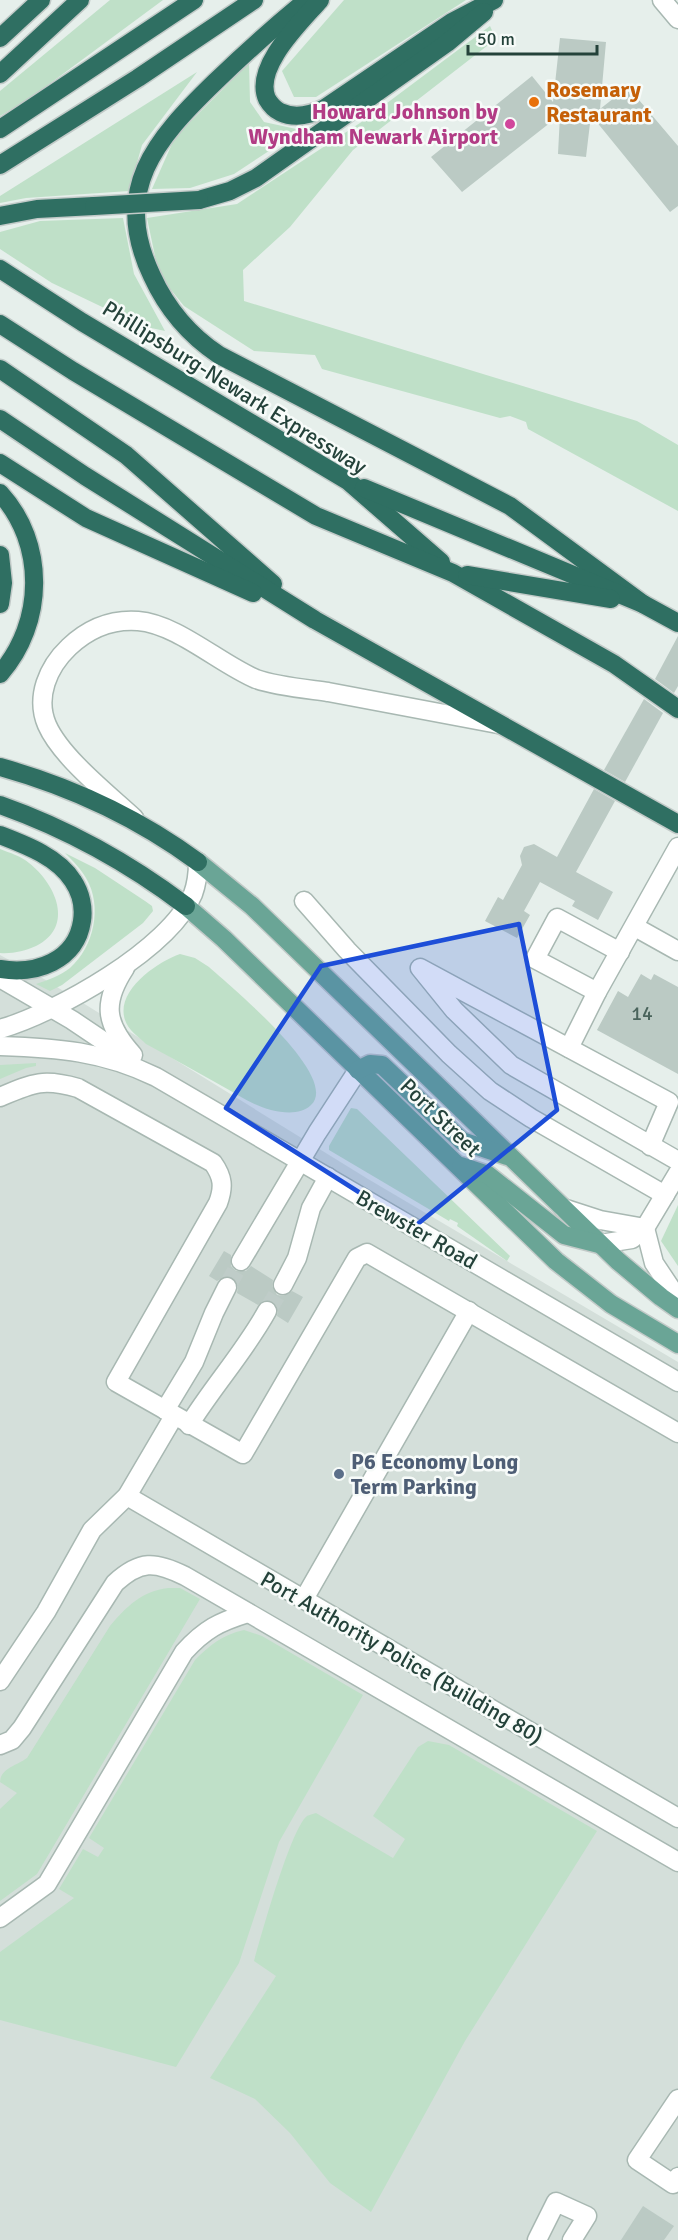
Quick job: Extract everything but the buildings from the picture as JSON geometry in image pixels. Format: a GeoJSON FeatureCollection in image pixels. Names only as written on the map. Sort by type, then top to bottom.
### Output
{"type":"FeatureCollection","features":[{"type":"Feature","properties":{"kind":"highway"},"geometry":{"type":"LineString","coordinates":[[0,38],[41,0]]}},
{"type":"Feature","properties":{"kind":"highway"},"geometry":{"type":"LineString","coordinates":[[0,74],[80,0]]}},
{"type":"Feature","properties":{"kind":"highway"},"geometry":{"type":"LineString","coordinates":[[0,129],[194,0]]}},
{"type":"Feature","properties":{"kind":"highway"},"geometry":{"type":"LineString","coordinates":[[0,165],[138,78],[254,0]]}},
{"type":"Feature","properties":{"kind":"highway"},"geometry":{"type":"LineString","coordinates":[[306,0],[232,65],[191,106],[165,134],[150,158],[140,184],[137,226],[141,250],[157,287],[190,333],[219,355],[510,506],[643,604]]}},
{"type":"Feature","properties":{"kind":"highway"},"geometry":{"type":"LineString","coordinates":[[320,0],[281,48],[265,75],[265,92],[273,107],[280,112],[306,115],[325,108],[452,22],[495,0]]}},
{"type":"Feature","properties":{"kind":"highway"},"geometry":{"type":"LineString","coordinates":[[0,216],[24,211],[200,200],[230,191],[256,178],[447,44],[495,0]]}},
{"type":"Feature","properties":{"kind":"highway","name":"Phillipsburg-Newark Expressway"},"geometry":{"type":"LineString","coordinates":[[0,268],[82,322],[348,481],[453,573]]}},
{"type":"Feature","properties":{"kind":"highway"},"geometry":{"type":"LineString","coordinates":[[0,324],[83,377],[316,516],[453,573],[603,657],[678,709]]}},
{"type":"Feature","properties":{"kind":"highway"},"geometry":{"type":"LineString","coordinates":[[0,369],[126,455],[315,620]]}},
{"type":"Feature","properties":{"kind":"highway"},"geometry":{"type":"LineString","coordinates":[[0,419],[85,476],[315,620],[678,824]]}},
{"type":"Feature","properties":{"kind":"highway"},"geometry":{"type":"LineString","coordinates":[[0,463],[86,518],[315,620]]}},
{"type":"Feature","properties":{"kind":"highway"},"geometry":{"type":"LineString","coordinates":[[348,481],[643,604],[678,623]]}},
{"type":"Feature","properties":{"kind":"highway"},"geometry":{"type":"LineString","coordinates":[[0,493],[17,516],[25,533],[32,558],[34,583],[32,608],[26,632],[14,656],[0,674]]}},
{"type":"Feature","properties":{"kind":"highway"},"geometry":{"type":"LineString","coordinates":[[0,555],[3,583],[0,604]]}},
{"type":"Feature","properties":{"kind":"highway"},"geometry":{"type":"LineString","coordinates":[[453,573],[643,604]]}},
{"type":"Feature","properties":{"kind":"highway"},"geometry":{"type":"LineString","coordinates":[[0,767],[71,791],[137,821],[198,862]]}},
{"type":"Feature","properties":{"kind":"highway"},"geometry":{"type":"LineString","coordinates":[[0,805],[47,823],[102,850],[141,873],[186,906]]}},
{"type":"Feature","properties":{"kind":"highway"},"geometry":{"type":"LineString","coordinates":[[0,835],[30,847],[59,866],[73,880],[78,890],[82,909],[77,938],[64,956],[32,969],[0,969]]}},
{"type":"Feature","properties":{"kind":"main road","name":"Port Street"},"geometry":{"type":"LineString","coordinates":[[198,862],[252,906],[600,1244],[639,1279],[678,1309]]}},
{"type":"Feature","properties":{"kind":"main road","name":"Port Street"},"geometry":{"type":"LineString","coordinates":[[186,906],[236,950],[454,1164],[573,1276],[611,1304],[678,1344]]}},
{"type":"Feature","properties":{"kind":"main road"},"geometry":{"type":"LineString","coordinates":[[358,1070],[370,1064],[382,1065],[462,1141],[511,1157]]}},
{"type":"Feature","properties":{"kind":"main road"},"geometry":{"type":"LineString","coordinates":[[454,1164],[489,1175],[564,1235],[600,1244]]}},
{"type":"Feature","properties":{"kind":"street"},"geometry":{"type":"LineString","coordinates":[[662,0],[678,19]]}},
{"type":"Feature","properties":{"kind":"street"},"geometry":{"type":"LineString","coordinates":[[137,821],[70,756],[48,728],[45,718],[44,690],[47,676],[57,660],[81,636],[94,628],[107,624],[139,621],[155,624],[258,680],[499,724]]}},
{"type":"Feature","properties":{"kind":"street"},"geometry":{"type":"LineString","coordinates":[[569,1048],[597,992],[678,847]]}},
{"type":"Feature","properties":{"kind":"street"},"geometry":{"type":"LineString","coordinates":[[0,1029],[52,1008],[129,963],[162,934],[186,906],[196,883],[198,862]]}},
{"type":"Feature","properties":{"kind":"street"},"geometry":{"type":"LineString","coordinates":[[304,901],[347,950],[433,1038],[490,1091],[531,1118],[665,1196]]}},
{"type":"Feature","properties":{"kind":"street"},"geometry":{"type":"LineString","coordinates":[[597,992],[535,959],[557,918],[620,952]]}},
{"type":"Feature","properties":{"kind":"street"},"geometry":{"type":"LineString","coordinates":[[635,927],[678,951]]}},
{"type":"Feature","properties":{"kind":"street"},"geometry":{"type":"LineString","coordinates":[[129,963],[119,977],[110,999],[110,1019],[122,1041],[156,1077]]}},
{"type":"Feature","properties":{"kind":"street"},"geometry":{"type":"LineString","coordinates":[[650,1146],[669,1102],[420,968],[454,1010],[511,1065],[650,1146],[678,1161]]}},
{"type":"Feature","properties":{"kind":"street","name":"Brewster Road"},"geometry":{"type":"LineString","coordinates":[[0,978],[52,1008],[156,1077],[678,1382]]}},
{"type":"Feature","properties":{"kind":"street","name":"Brewster Road"},"geometry":{"type":"LineString","coordinates":[[0,1046],[87,1052],[121,1062],[156,1077]]}},
{"type":"Feature","properties":{"kind":"street"},"geometry":{"type":"LineString","coordinates":[[242,1261],[358,1070]]}},
{"type":"Feature","properties":{"kind":"street"},"geometry":{"type":"LineString","coordinates":[[0,1097],[40,1082],[58,1082],[78,1088],[204,1156],[220,1173],[222,1192],[218,1203],[116,1382],[243,1454],[360,1255],[370,1254],[678,1433]]}},
{"type":"Feature","properties":{"kind":"street"},"geometry":{"type":"LineString","coordinates":[[600,1244],[632,1239],[645,1228],[678,1173]]}},
{"type":"Feature","properties":{"kind":"street"},"geometry":{"type":"LineString","coordinates":[[283,1285],[297,1258],[310,1208],[328,1177]]}},
{"type":"Feature","properties":{"kind":"street"},"geometry":{"type":"LineString","coordinates":[[563,1208],[600,1220],[645,1228]]}},
{"type":"Feature","properties":{"kind":"street"},"geometry":{"type":"LineString","coordinates":[[645,1228],[654,1263],[678,1299]]}},
{"type":"Feature","properties":{"kind":"street"},"geometry":{"type":"LineString","coordinates":[[0,1681],[46,1612],[92,1530],[127,1496],[176,1417],[194,1362],[227,1287]]}},
{"type":"Feature","properties":{"kind":"street"},"geometry":{"type":"LineString","coordinates":[[176,1417],[210,1390],[251,1339],[267,1311]]}},
{"type":"Feature","properties":{"kind":"street"},"geometry":{"type":"LineString","coordinates":[[304,1599],[469,1311]]}},
{"type":"Feature","properties":{"kind":"street","name":"Port Authority Police (Building 80)"},"geometry":{"type":"LineString","coordinates":[[127,1496],[678,1818]]}},
{"type":"Feature","properties":{"kind":"street"},"geometry":{"type":"LineString","coordinates":[[0,1744],[12,1740],[22,1728],[109,1590],[122,1576],[135,1567],[157,1564],[175,1571],[678,1862]]}},
{"type":"Feature","properties":{"kind":"street"},"geometry":{"type":"LineString","coordinates":[[0,1918],[47,1884],[184,1652],[206,1629],[248,1613]]}},
{"type":"Feature","properties":{"kind":"street"},"geometry":{"type":"LineString","coordinates":[[678,2099],[637,2160],[673,2184],[678,2177]]}},
{"type":"Feature","properties":{"kind":"street"},"geometry":{"type":"LineString","coordinates":[[537,2240],[556,2202],[587,2216],[572,2240]]}},
{"type":"Feature","properties":{"kind":"highlighted area"},"geometry":{"type":"Polygon","coordinates":[[[519,924],[557,1110],[414,1227],[226,1108],[321,966],[519,924]]]}},
{"type":"Feature","properties":{"kind":"shaded area"},"geometry":{"type":"Polygon","coordinates":[[[0,955],[44,979],[368,1179],[678,1362],[678,2240],[0,2240],[0,955]]]}},
{"type":"Feature","properties":{"kind":"green space"},"geometry":{"type":"Polygon","coordinates":[[[110,0],[163,0],[29,99],[0,116],[0,91],[110,0]]]}},
{"type":"Feature","properties":{"kind":"green space"},"geometry":{"type":"Polygon","coordinates":[[[344,0],[466,0],[316,97],[294,97],[282,71],[344,0]]]}},
{"type":"Feature","properties":{"kind":"green space"},"geometry":{"type":"Polygon","coordinates":[[[490,26],[496,39],[353,150],[290,227],[243,270],[244,301],[637,421],[678,445],[678,511],[528,429],[526,422],[510,416],[500,418],[322,369],[315,355],[254,351],[184,306],[159,275],[147,218],[237,204],[363,121],[490,26]]]}},
{"type":"Feature","properties":{"kind":"green space"},"geometry":{"type":"Polygon","coordinates":[[[249,63],[250,102],[264,122],[301,130],[234,174],[190,188],[152,189],[175,137],[249,63]]]}},
{"type":"Feature","properties":{"kind":"green space"},"geometry":{"type":"Polygon","coordinates":[[[197,72],[142,145],[129,191],[26,198],[0,203],[0,196],[197,72]]]}},
{"type":"Feature","properties":{"kind":"green space"},"geometry":{"type":"Polygon","coordinates":[[[123,218],[134,274],[165,331],[142,326],[52,283],[0,249],[0,232],[40,221],[123,218]]]}},
{"type":"Feature","properties":{"kind":"green space"},"geometry":{"type":"Polygon","coordinates":[[[0,849],[22,858],[39,872],[53,893],[57,905],[58,917],[55,928],[48,938],[36,946],[14,953],[0,953],[0,849]]]}},
{"type":"Feature","properties":{"kind":"green space"},"geometry":{"type":"Polygon","coordinates":[[[65,853],[95,868],[152,906],[153,911],[143,923],[62,985],[50,991],[36,984],[62,973],[78,959],[90,938],[95,913],[91,889],[86,878],[65,853]]]}},
{"type":"Feature","properties":{"kind":"green space"},"geometry":{"type":"Polygon","coordinates":[[[180,954],[195,958],[209,967],[279,1033],[311,1074],[316,1092],[311,1105],[292,1112],[258,1106],[146,1044],[131,1030],[126,1024],[124,1009],[132,988],[150,971],[180,954]]]}},
{"type":"Feature","properties":{"kind":"green space"},"geometry":{"type":"Polygon","coordinates":[[[36,1063],[36,1066],[0,1079],[0,1065],[36,1063]]]}},
{"type":"Feature","properties":{"kind":"green space"},"geometry":{"type":"Polygon","coordinates":[[[351,1108],[357,1109],[510,1256],[507,1261],[457,1226],[458,1223],[450,1219],[449,1221],[329,1150],[329,1146],[351,1108]]]}},
{"type":"Feature","properties":{"kind":"green space"},"geometry":{"type":"Polygon","coordinates":[[[678,1205],[678,1266],[661,1241],[678,1205]]]}},
{"type":"Feature","properties":{"kind":"green space"},"geometry":{"type":"Polygon","coordinates":[[[168,1588],[180,1588],[200,1599],[37,1874],[0,1901],[0,1809],[17,1793],[0,1782],[3,1773],[27,1758],[116,1619],[142,1596],[168,1588]]]}},
{"type":"Feature","properties":{"kind":"green space"},"geometry":{"type":"Polygon","coordinates":[[[244,1630],[262,1636],[363,1695],[279,1842],[239,1963],[176,2067],[0,2020],[0,1952],[74,1898],[59,1889],[83,1849],[98,1857],[104,1848],[89,1838],[195,1660],[217,1641],[244,1630]]]}},
{"type":"Feature","properties":{"kind":"green space"},"geometry":{"type":"Polygon","coordinates":[[[428,1741],[449,1745],[597,1831],[465,2041],[371,2212],[330,2183],[290,2133],[255,2099],[210,2078],[276,1976],[254,1961],[277,1884],[300,1825],[307,1816],[316,1813],[393,1858],[405,1839],[373,1816],[418,1747],[428,1741]]]}},
{"type":"Feature","properties":{"kind":"tunnel"},"geometry":{"type":"LineString","coordinates":[[227,1287],[241,1261]]}},
{"type":"Feature","properties":{"kind":"tunnel"},"geometry":{"type":"LineString","coordinates":[[267,1311],[283,1285]]}},
{"type":"Feature","properties":{"kind":"place","name":"Rosemary Restaurant"},"geometry":{"type":"Point","coordinates":[534,102]}},
{"type":"Feature","properties":{"kind":"place","name":"Howard Johnson by Wyndham Newark Airport"},"geometry":{"type":"Point","coordinates":[510,124]}},
{"type":"Feature","properties":{"kind":"place","name":"P6 Economy Long Term Parking"},"geometry":{"type":"Point","coordinates":[339,1474]}}]}
